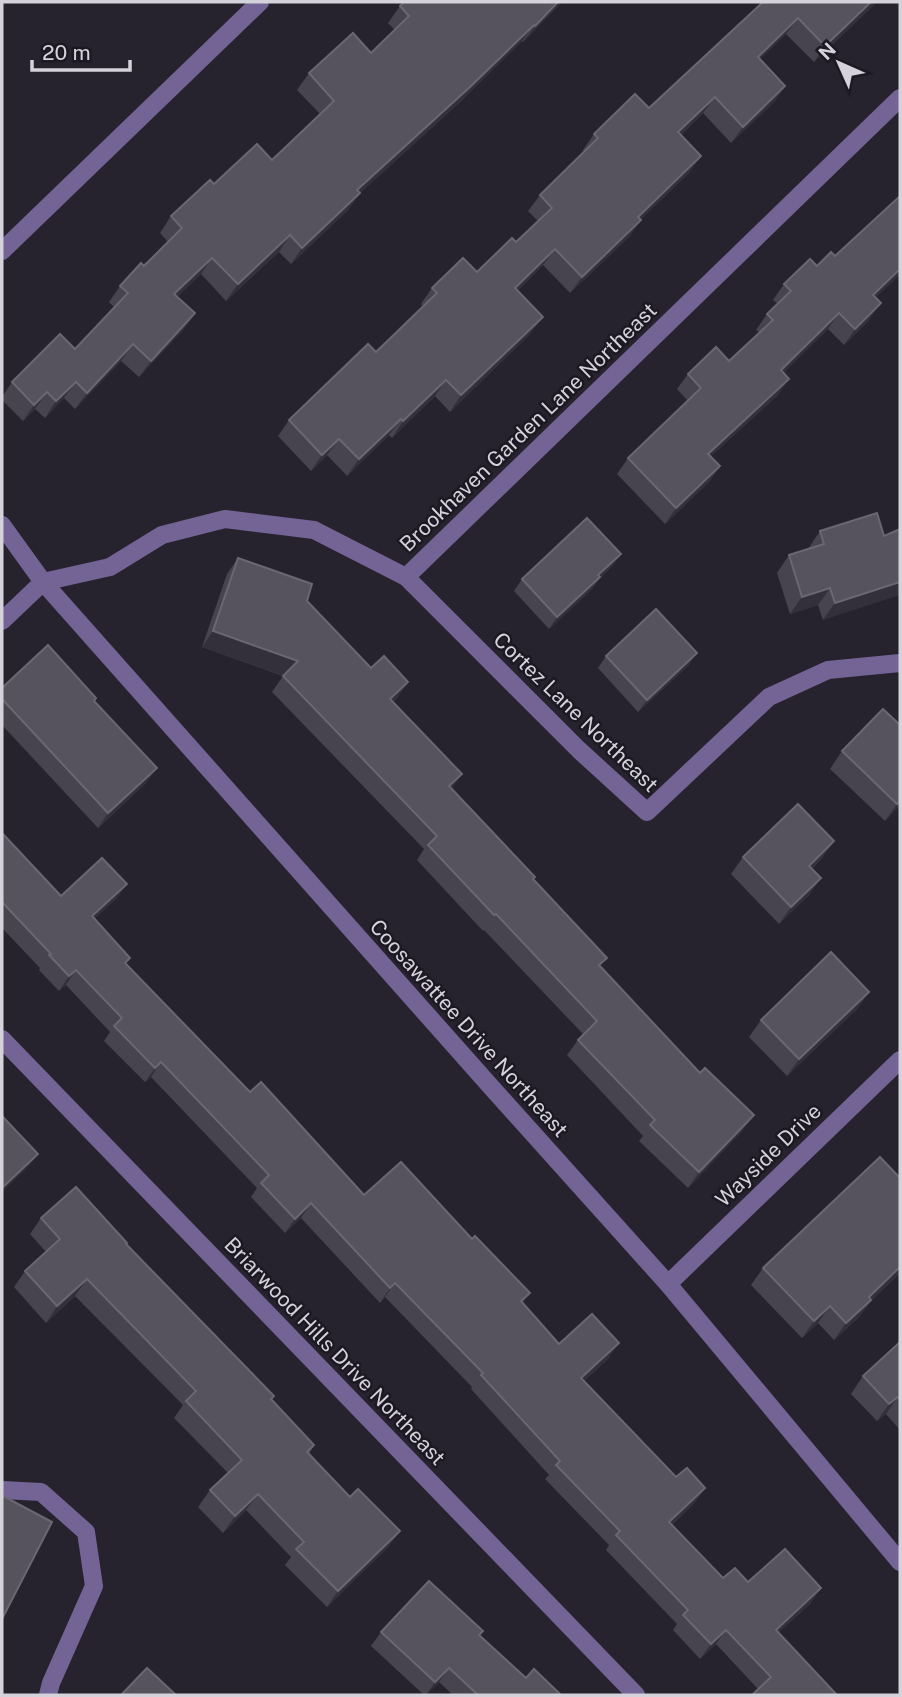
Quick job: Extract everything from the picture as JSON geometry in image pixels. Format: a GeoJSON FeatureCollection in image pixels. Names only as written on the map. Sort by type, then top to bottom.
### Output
{"type":"FeatureCollection","features":[{"type":"Feature","properties":{"kind":"street"},"geometry":{"type":"LineString","coordinates":[[2,251],[260,2]]}},
{"type":"Feature","properties":{"kind":"street","name":"Brookhaven Garden Lane Northeast"},"geometry":{"type":"LineString","coordinates":[[43,582],[110,567],[162,534],[225,519],[314,530],[406,576],[900,99]]}},
{"type":"Feature","properties":{"kind":"street","name":"Coosawattee Drive Northeast"},"geometry":{"type":"LineString","coordinates":[[2,525],[43,582],[668,1284],[900,1562]]}},
{"type":"Feature","properties":{"kind":"street","name":"Cortez Lane Northeast"},"geometry":{"type":"LineString","coordinates":[[406,576],[579,750],[647,812],[769,697],[828,670],[900,663]]}},
{"type":"Feature","properties":{"kind":"street"},"geometry":{"type":"LineString","coordinates":[[2,621],[43,582]]}},
{"type":"Feature","properties":{"kind":"street","name":"Briarwood Hills Drive Northeast"},"geometry":{"type":"LineString","coordinates":[[2,1039],[636,1695]]}},
{"type":"Feature","properties":{"kind":"street","name":"Wayside Drive"},"geometry":{"type":"LineString","coordinates":[[668,1284],[896,1071]]}},
{"type":"Feature","properties":{"kind":"street"},"geometry":{"type":"LineString","coordinates":[[2,1490],[41,1492],[86,1532],[94,1586],[48,1695]]}},
{"type":"Feature","properties":{"kind":"building"},"geometry":{"type":"Polygon","coordinates":[[[404,2],[558,2],[357,190],[360,193],[302,248],[290,235],[238,284],[212,258],[174,294],[195,313],[151,361],[133,344],[87,393],[76,382],[56,401],[47,392],[34,405],[12,382],[60,334],[75,349],[128,293],[120,286],[141,263],[144,266],[182,228],[171,216],[210,180],[214,184],[257,144],[272,160],[334,101],[309,73],[353,33],[371,53],[409,16],[400,6],[404,2]]]}},
{"type":"Feature","properties":{"kind":"building"},"geometry":{"type":"Polygon","coordinates":[[[763,2],[871,2],[825,46],[798,18],[758,57],[785,86],[743,127],[715,97],[678,132],[701,156],[638,217],[641,220],[582,277],[555,249],[515,288],[543,317],[461,395],[446,380],[359,459],[339,439],[322,455],[289,420],[368,344],[376,352],[437,293],[432,288],[463,258],[477,272],[512,238],[516,242],[552,208],[540,195],[598,138],[594,134],[635,94],[649,108],[763,2]]]}},
{"type":"Feature","properties":{"kind":"building"},"geometry":{"type":"Polygon","coordinates":[[[900,196],[900,269],[873,295],[881,303],[855,329],[839,313],[781,370],[789,379],[708,454],[720,466],[676,508],[628,458],[701,388],[688,374],[716,347],[729,361],[773,320],[767,314],[791,291],[784,284],[810,259],[817,266],[831,252],[835,256],[900,196]]]}},
{"type":"Feature","properties":{"kind":"building"},"geometry":{"type":"Polygon","coordinates":[[[877,513],[884,536],[900,529],[900,582],[835,603],[830,588],[802,597],[789,555],[824,544],[820,531],[877,513]]]}},
{"type":"Feature","properties":{"kind":"building"},"geometry":{"type":"Polygon","coordinates":[[[587,518],[621,554],[557,617],[522,579],[587,518]]]}},
{"type":"Feature","properties":{"kind":"building"},"geometry":{"type":"Polygon","coordinates":[[[238,558],[312,584],[307,601],[371,668],[384,656],[408,682],[390,699],[462,774],[449,786],[607,958],[599,965],[700,1073],[705,1068],[754,1115],[699,1172],[650,1125],[655,1120],[578,1040],[597,1021],[428,845],[437,836],[283,676],[298,661],[213,631],[238,558]]]}},
{"type":"Feature","properties":{"kind":"building"},"geometry":{"type":"Polygon","coordinates":[[[656,609],[697,653],[647,700],[606,656],[656,609]]]}},
{"type":"Feature","properties":{"kind":"building"},"geometry":{"type":"Polygon","coordinates":[[[48,645],[96,698],[94,701],[157,768],[108,813],[2,699],[2,688],[48,645]]]}},
{"type":"Feature","properties":{"kind":"building"},"geometry":{"type":"Polygon","coordinates":[[[883,709],[900,725],[900,801],[897,804],[842,751],[883,709]]]}},
{"type":"Feature","properties":{"kind":"building"},"geometry":{"type":"Polygon","coordinates":[[[798,804],[834,841],[809,866],[821,878],[791,907],[743,857],[798,804]]]}},
{"type":"Feature","properties":{"kind":"building"},"geometry":{"type":"Polygon","coordinates":[[[2,833],[61,896],[102,858],[127,884],[92,916],[130,958],[125,963],[250,1092],[261,1082],[364,1195],[401,1162],[472,1239],[475,1236],[530,1293],[521,1301],[559,1344],[592,1314],[619,1343],[581,1378],[676,1477],[687,1468],[705,1488],[669,1522],[723,1578],[735,1568],[748,1582],[785,1549],[821,1588],[776,1630],[837,1695],[753,1694],[771,1677],[726,1630],[711,1644],[683,1615],[688,1610],[616,1535],[620,1531],[556,1465],[560,1461],[481,1375],[483,1373],[395,1283],[390,1288],[311,1203],[295,1219],[261,1183],[269,1175],[161,1062],[155,1068],[114,1026],[122,1018],[76,970],[69,976],[2,902],[2,833]]]}},
{"type":"Feature","properties":{"kind":"building"},"geometry":{"type":"Polygon","coordinates":[[[831,952],[869,992],[799,1059],[761,1020],[831,952]]]}},
{"type":"Feature","properties":{"kind":"building"},"geometry":{"type":"Polygon","coordinates":[[[2,1116],[38,1154],[2,1188],[2,1116]]]}},
{"type":"Feature","properties":{"kind":"building"},"geometry":{"type":"Polygon","coordinates":[[[880,1157],[900,1178],[900,1267],[846,1323],[830,1306],[814,1321],[763,1268],[880,1157]]]}},
{"type":"Feature","properties":{"kind":"building"},"geometry":{"type":"Polygon","coordinates":[[[76,1187],[126,1244],[274,1396],[271,1399],[314,1445],[307,1452],[350,1497],[358,1489],[400,1531],[338,1591],[296,1549],[304,1542],[258,1494],[235,1516],[210,1490],[242,1460],[186,1401],[196,1391],[87,1279],[57,1306],[25,1271],[60,1239],[41,1218],[76,1187]]]}},
{"type":"Feature","properties":{"kind":"building"},"geometry":{"type":"Polygon","coordinates":[[[900,1342],[900,1400],[898,1397],[889,1404],[863,1376],[900,1342]]]}},
{"type":"Feature","properties":{"kind":"building"},"geometry":{"type":"Polygon","coordinates":[[[3,1496],[52,1522],[2,1619],[2,1499],[3,1496]]]}},
{"type":"Feature","properties":{"kind":"building"},"geometry":{"type":"Polygon","coordinates":[[[429,1581],[483,1631],[479,1635],[526,1678],[534,1669],[561,1695],[478,1695],[449,1668],[435,1682],[381,1632],[429,1581]]]}},
{"type":"Feature","properties":{"kind":"building"},"geometry":{"type":"Polygon","coordinates":[[[147,1668],[176,1695],[121,1695],[147,1668]]]}}]}
